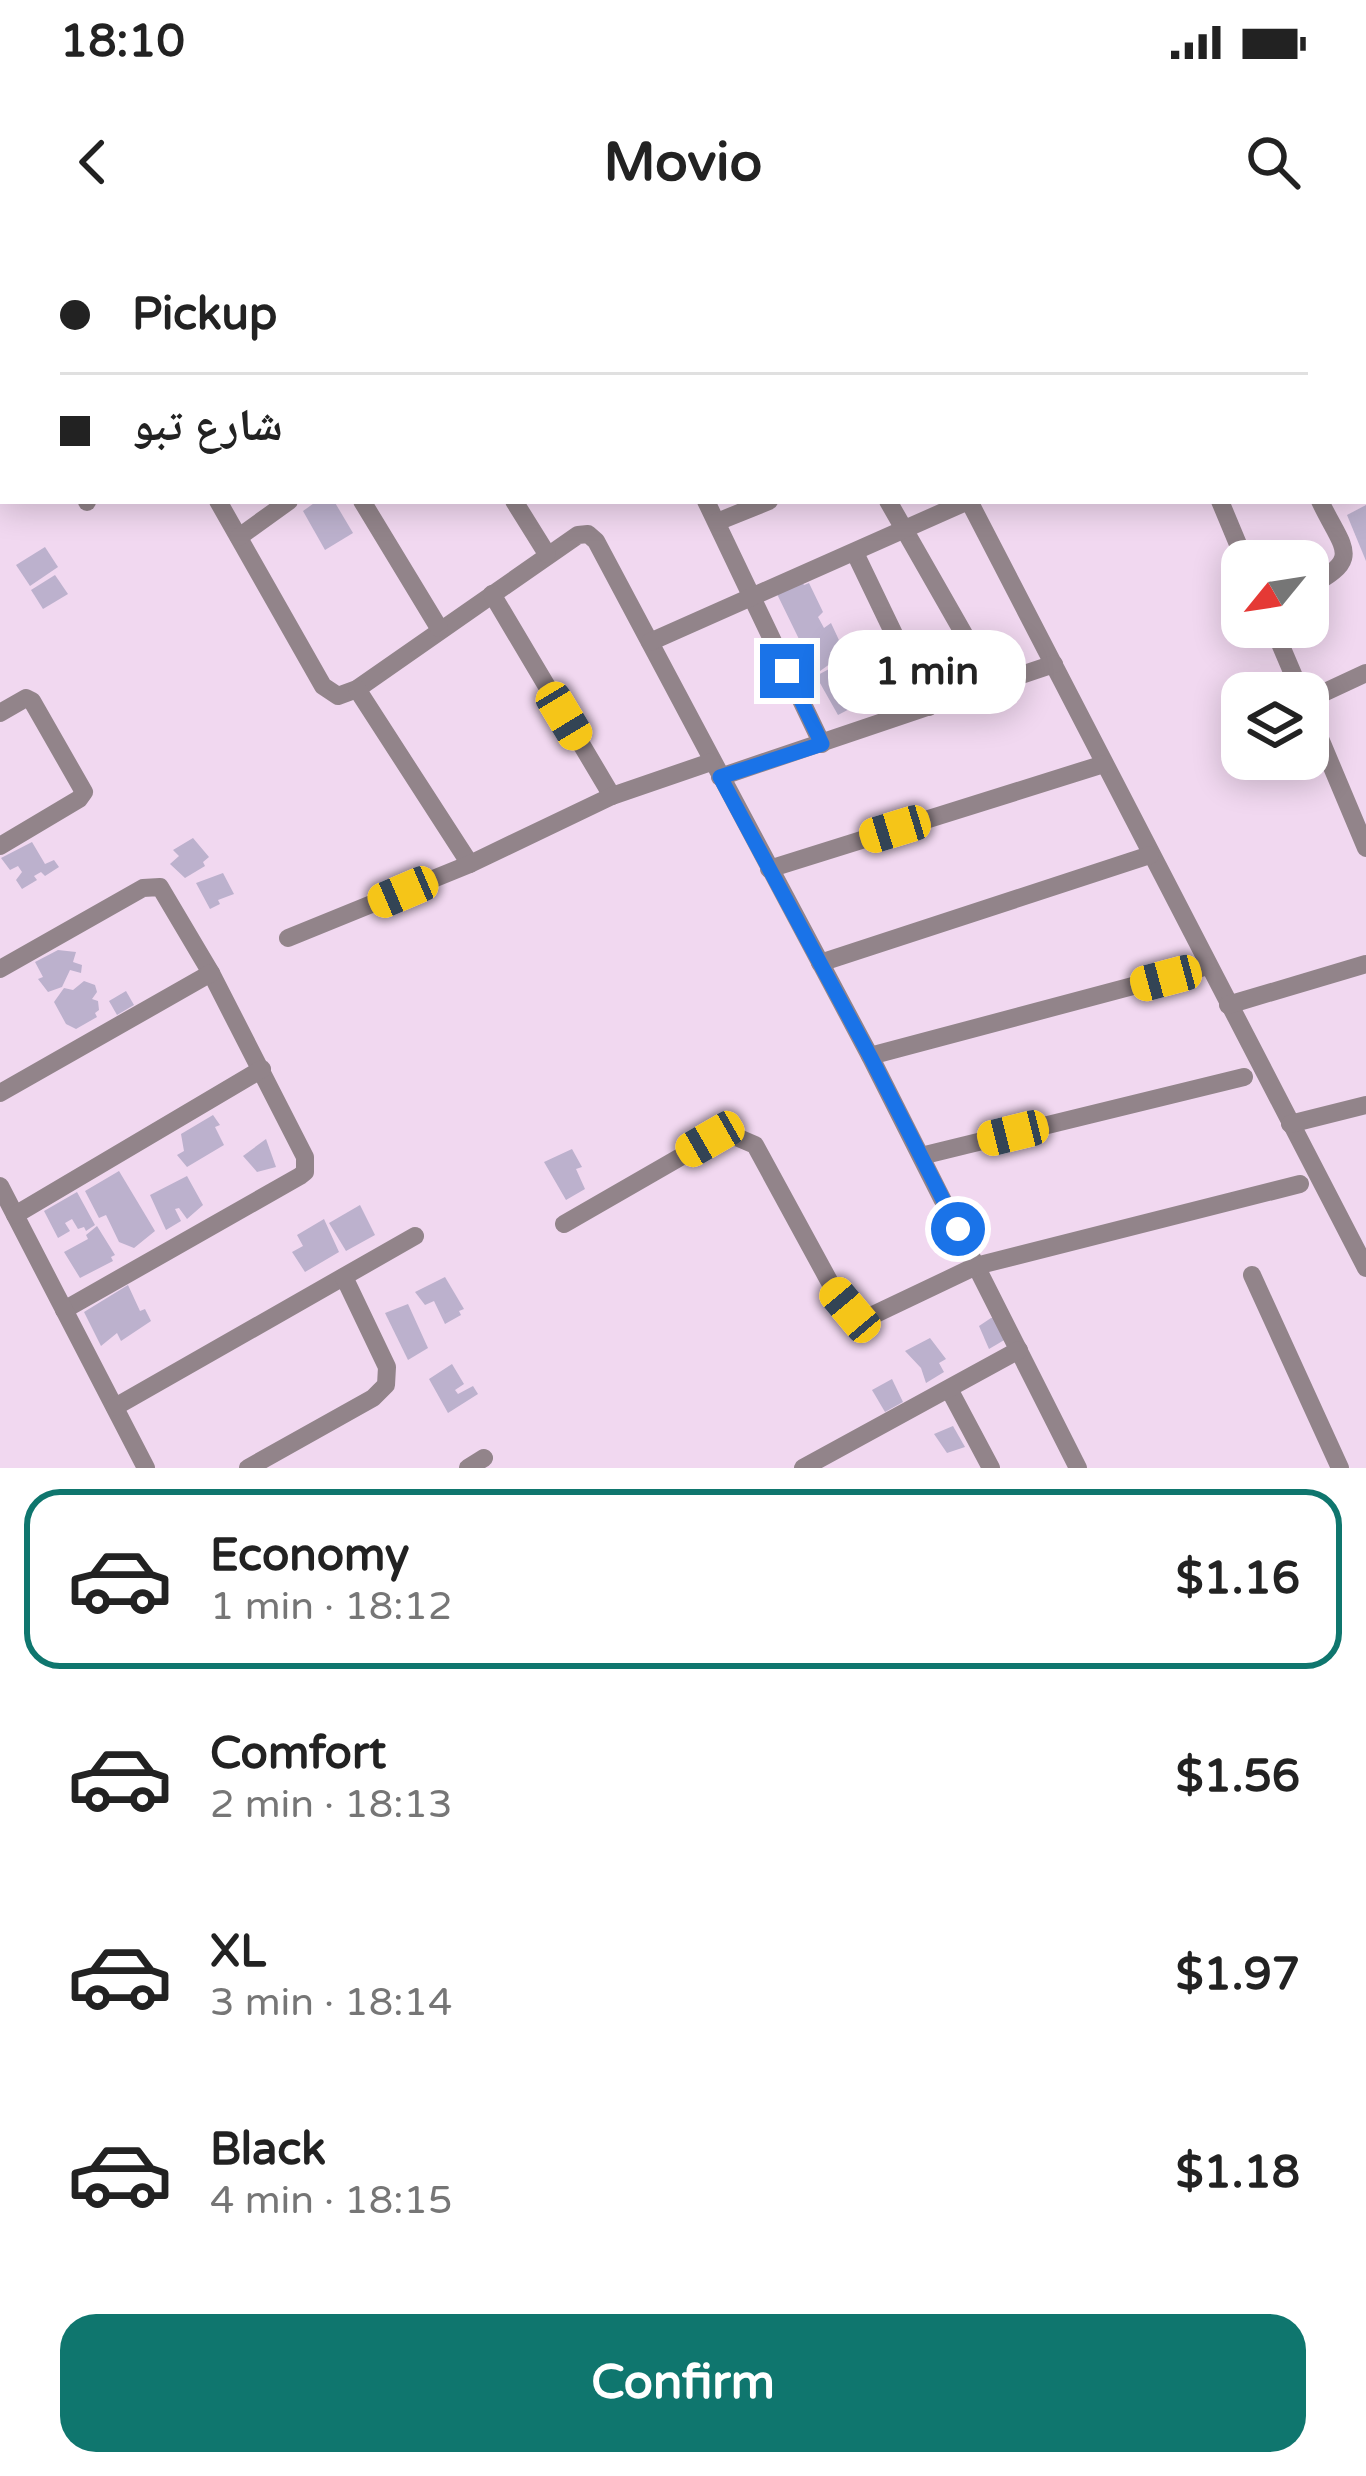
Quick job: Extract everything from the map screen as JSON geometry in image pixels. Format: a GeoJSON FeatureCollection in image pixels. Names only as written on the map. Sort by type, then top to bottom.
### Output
{"type":"FeatureCollection","features":[{"type":"Feature","properties":{"kind":"street"},"geometry":{"type":"LineString","coordinates":[[220,504],[323,686],[338,695],[357,688],[547,554],[588,533],[870,1056],[1078,1468]]}},
{"type":"Feature","properties":{"kind":"street"},"geometry":{"type":"LineString","coordinates":[[239,537],[285,504]]}},
{"type":"Feature","properties":{"kind":"street"},"geometry":{"type":"LineString","coordinates":[[364,504],[439,628]]}},
{"type":"Feature","properties":{"kind":"street"},"geometry":{"type":"LineString","coordinates":[[516,504],[547,554]]}},
{"type":"Feature","properties":{"kind":"street"},"geometry":{"type":"LineString","coordinates":[[708,504],[822,744]]}},
{"type":"Feature","properties":{"kind":"street"},"geometry":{"type":"LineString","coordinates":[[717,522],[762,504]]}},
{"type":"Feature","properties":{"kind":"street"},"geometry":{"type":"LineString","coordinates":[[890,504],[993,685]]}},
{"type":"Feature","properties":{"kind":"street"},"geometry":{"type":"LineString","coordinates":[[650,642],[961,504]]}},
{"type":"Feature","properties":{"kind":"street"},"geometry":{"type":"LineString","coordinates":[[970,504],[1365,1263]]}},
{"type":"Feature","properties":{"kind":"street"},"geometry":{"type":"LineString","coordinates":[[1221,504],[1236,540]]}},
{"type":"Feature","properties":{"kind":"street"},"geometry":{"type":"LineString","coordinates":[[1321,504],[1345,553],[1342,566],[1329,576]]}},
{"type":"Feature","properties":{"kind":"street"},"geometry":{"type":"LineString","coordinates":[[855,553],[929,707]]}},
{"type":"Feature","properties":{"kind":"street"},"geometry":{"type":"LineString","coordinates":[[492,595],[612,796]]}},
{"type":"Feature","properties":{"kind":"street"},"geometry":{"type":"LineString","coordinates":[[288,938],[470,864],[612,796],[822,744],[1054,664]]}},
{"type":"Feature","properties":{"kind":"street"},"geometry":{"type":"LineString","coordinates":[[1329,691],[1366,674]]}},
{"type":"Feature","properties":{"kind":"street"},"geometry":{"type":"LineString","coordinates":[[357,688],[470,864]]}},
{"type":"Feature","properties":{"kind":"street"},"geometry":{"type":"LineString","coordinates":[[0,713],[26,698],[32,700],[84,792],[0,846]]}},
{"type":"Feature","properties":{"kind":"street"},"geometry":{"type":"LineString","coordinates":[[1329,760],[1366,848]]}},
{"type":"Feature","properties":{"kind":"street"},"geometry":{"type":"LineString","coordinates":[[769,868],[1104,764]]}},
{"type":"Feature","properties":{"kind":"street"},"geometry":{"type":"LineString","coordinates":[[820,963],[1150,855]]}},
{"type":"Feature","properties":{"kind":"street"},"geometry":{"type":"LineString","coordinates":[[0,969],[152,886],[166,892],[304,1156],[305,1172],[64,1310]]}},
{"type":"Feature","properties":{"kind":"street"},"geometry":{"type":"LineString","coordinates":[[1228,1005],[1366,964]]}},
{"type":"Feature","properties":{"kind":"street"},"geometry":{"type":"LineString","coordinates":[[870,1056],[1208,967]]}},
{"type":"Feature","properties":{"kind":"street"},"geometry":{"type":"LineString","coordinates":[[0,1093],[211,973]]}},
{"type":"Feature","properties":{"kind":"street"},"geometry":{"type":"LineString","coordinates":[[15,1215],[262,1070]]}},
{"type":"Feature","properties":{"kind":"street"},"geometry":{"type":"LineString","coordinates":[[921,1156],[1244,1077]]}},
{"type":"Feature","properties":{"kind":"street"},"geometry":{"type":"LineString","coordinates":[[1290,1124],[1366,1105]]}},
{"type":"Feature","properties":{"kind":"street"},"geometry":{"type":"LineString","coordinates":[[564,1224],[710,1139],[734,1136],[755,1145],[834,1290],[850,1310],[872,1316],[976,1266],[1300,1184]]}},
{"type":"Feature","properties":{"kind":"street"},"geometry":{"type":"LineString","coordinates":[[0,1186],[146,1468]]}},
{"type":"Feature","properties":{"kind":"street"},"geometry":{"type":"LineString","coordinates":[[115,1407],[415,1236]]}},
{"type":"Feature","properties":{"kind":"street"},"geometry":{"type":"LineString","coordinates":[[1252,1275],[1340,1468]]}},
{"type":"Feature","properties":{"kind":"street"},"geometry":{"type":"LineString","coordinates":[[248,1468],[373,1398],[386,1385],[387,1367],[344,1277]]}},
{"type":"Feature","properties":{"kind":"street"},"geometry":{"type":"LineString","coordinates":[[803,1468],[839,1459],[1019,1350]]}},
{"type":"Feature","properties":{"kind":"street"},"geometry":{"type":"LineString","coordinates":[[949,1389],[991,1468]]}},
{"type":"Feature","properties":{"kind":"building"},"geometry":{"type":"Polygon","coordinates":[[[313,504],[336,504],[353,533],[325,550],[303,511],[313,504]]]}},
{"type":"Feature","properties":{"kind":"building"},"geometry":{"type":"Polygon","coordinates":[[[1366,505],[1366,561],[1347,515],[1366,505]]]}},
{"type":"Feature","properties":{"kind":"building"},"geometry":{"type":"Polygon","coordinates":[[[45,547],[58,567],[30,586],[16,565],[45,547]]]}},
{"type":"Feature","properties":{"kind":"building"},"geometry":{"type":"Polygon","coordinates":[[[55,575],[68,594],[43,609],[31,590],[55,575]]]}},
{"type":"Feature","properties":{"kind":"building"},"geometry":{"type":"Polygon","coordinates":[[[801,580],[804,585],[809,583],[823,612],[818,617],[824,628],[831,623],[845,653],[816,674],[777,594],[801,580]]]}},
{"type":"Feature","properties":{"kind":"building"},"geometry":{"type":"Polygon","coordinates":[[[842,662],[844,667],[850,664],[865,696],[838,715],[816,676],[842,662]]]}},
{"type":"Feature","properties":{"kind":"building"},"geometry":{"type":"Polygon","coordinates":[[[193,838],[209,857],[205,866],[185,878],[170,864],[179,856],[173,850],[193,838]]]}},
{"type":"Feature","properties":{"kind":"building"},"geometry":{"type":"Polygon","coordinates":[[[32,842],[45,864],[54,860],[59,867],[45,876],[41,872],[34,876],[37,880],[22,889],[16,880],[22,872],[18,866],[10,870],[1,858],[32,842]]]}},
{"type":"Feature","properties":{"kind":"building"},"geometry":{"type":"Polygon","coordinates":[[[223,873],[234,894],[210,909],[196,883],[223,873]]]}},
{"type":"Feature","properties":{"kind":"building"},"geometry":{"type":"Polygon","coordinates":[[[58,950],[76,952],[73,962],[82,965],[81,973],[70,970],[62,987],[48,992],[38,979],[43,977],[35,962],[58,950]]]}},
{"type":"Feature","properties":{"kind":"building"},"geometry":{"type":"Polygon","coordinates":[[[84,981],[95,985],[92,999],[98,1001],[99,1010],[97,1017],[76,1029],[66,1024],[54,1002],[64,988],[73,990],[84,981]]]}},
{"type":"Feature","properties":{"kind":"building"},"geometry":{"type":"Polygon","coordinates":[[[126,991],[134,1005],[117,1015],[109,1001],[126,991]]]}},
{"type":"Feature","properties":{"kind":"building"},"geometry":{"type":"Polygon","coordinates":[[[213,1115],[224,1145],[187,1167],[177,1155],[184,1151],[181,1134],[213,1115]]]}},
{"type":"Feature","properties":{"kind":"building"},"geometry":{"type":"Polygon","coordinates":[[[266,1139],[276,1167],[257,1172],[243,1156],[266,1139]]]}},
{"type":"Feature","properties":{"kind":"building"},"geometry":{"type":"Polygon","coordinates":[[[572,1149],[582,1167],[576,1169],[585,1189],[566,1200],[544,1162],[572,1149]]]}},
{"type":"Feature","properties":{"kind":"building"},"geometry":{"type":"Polygon","coordinates":[[[119,1171],[155,1231],[134,1248],[119,1242],[106,1215],[99,1218],[85,1191],[119,1171]]]}},
{"type":"Feature","properties":{"kind":"building"},"geometry":{"type":"Polygon","coordinates":[[[187,1176],[203,1205],[187,1219],[175,1209],[181,1221],[166,1230],[150,1195],[187,1176]]]}},
{"type":"Feature","properties":{"kind":"building"},"geometry":{"type":"Polygon","coordinates":[[[77,1192],[95,1225],[86,1231],[78,1229],[72,1219],[65,1223],[70,1231],[58,1238],[44,1211],[77,1192]]]}},
{"type":"Feature","properties":{"kind":"building"},"geometry":{"type":"Polygon","coordinates":[[[360,1205],[375,1235],[346,1251],[329,1223],[360,1205]]]}},
{"type":"Feature","properties":{"kind":"building"},"geometry":{"type":"Polygon","coordinates":[[[324,1219],[339,1252],[305,1272],[292,1252],[303,1246],[297,1235],[324,1219]]]}},
{"type":"Feature","properties":{"kind":"building"},"geometry":{"type":"Polygon","coordinates":[[[97,1226],[115,1255],[113,1261],[80,1278],[64,1252],[88,1239],[86,1235],[97,1226]]]}},
{"type":"Feature","properties":{"kind":"building"},"geometry":{"type":"Polygon","coordinates":[[[445,1277],[464,1309],[445,1324],[434,1301],[425,1305],[415,1292],[445,1277]]]}},
{"type":"Feature","properties":{"kind":"building"},"geometry":{"type":"Polygon","coordinates":[[[128,1285],[140,1311],[145,1309],[151,1321],[121,1341],[117,1333],[101,1346],[84,1312],[128,1285]]]}},
{"type":"Feature","properties":{"kind":"building"},"geometry":{"type":"Polygon","coordinates":[[[408,1304],[428,1348],[408,1360],[385,1313],[408,1304]]]}},
{"type":"Feature","properties":{"kind":"building"},"geometry":{"type":"Polygon","coordinates":[[[991,1318],[1006,1339],[989,1349],[979,1326],[991,1318]]]}},
{"type":"Feature","properties":{"kind":"building"},"geometry":{"type":"Polygon","coordinates":[[[930,1338],[946,1359],[939,1363],[944,1372],[926,1383],[921,1368],[905,1351],[930,1338]]]}},
{"type":"Feature","properties":{"kind":"building"},"geometry":{"type":"Polygon","coordinates":[[[452,1364],[464,1384],[455,1390],[458,1394],[473,1386],[478,1394],[448,1413],[429,1379],[452,1364]]]}},
{"type":"Feature","properties":{"kind":"building"},"geometry":{"type":"Polygon","coordinates":[[[892,1379],[903,1402],[885,1412],[872,1390],[892,1379]]]}},
{"type":"Feature","properties":{"kind":"building"},"geometry":{"type":"Polygon","coordinates":[[[953,1426],[965,1447],[947,1453],[934,1434],[953,1426]]]}},
{"type":"Feature","properties":{"kind":"route"},"geometry":{"type":"LineString","coordinates":[[787,671],[822,744],[720,777],[958,1229]]}}]}
